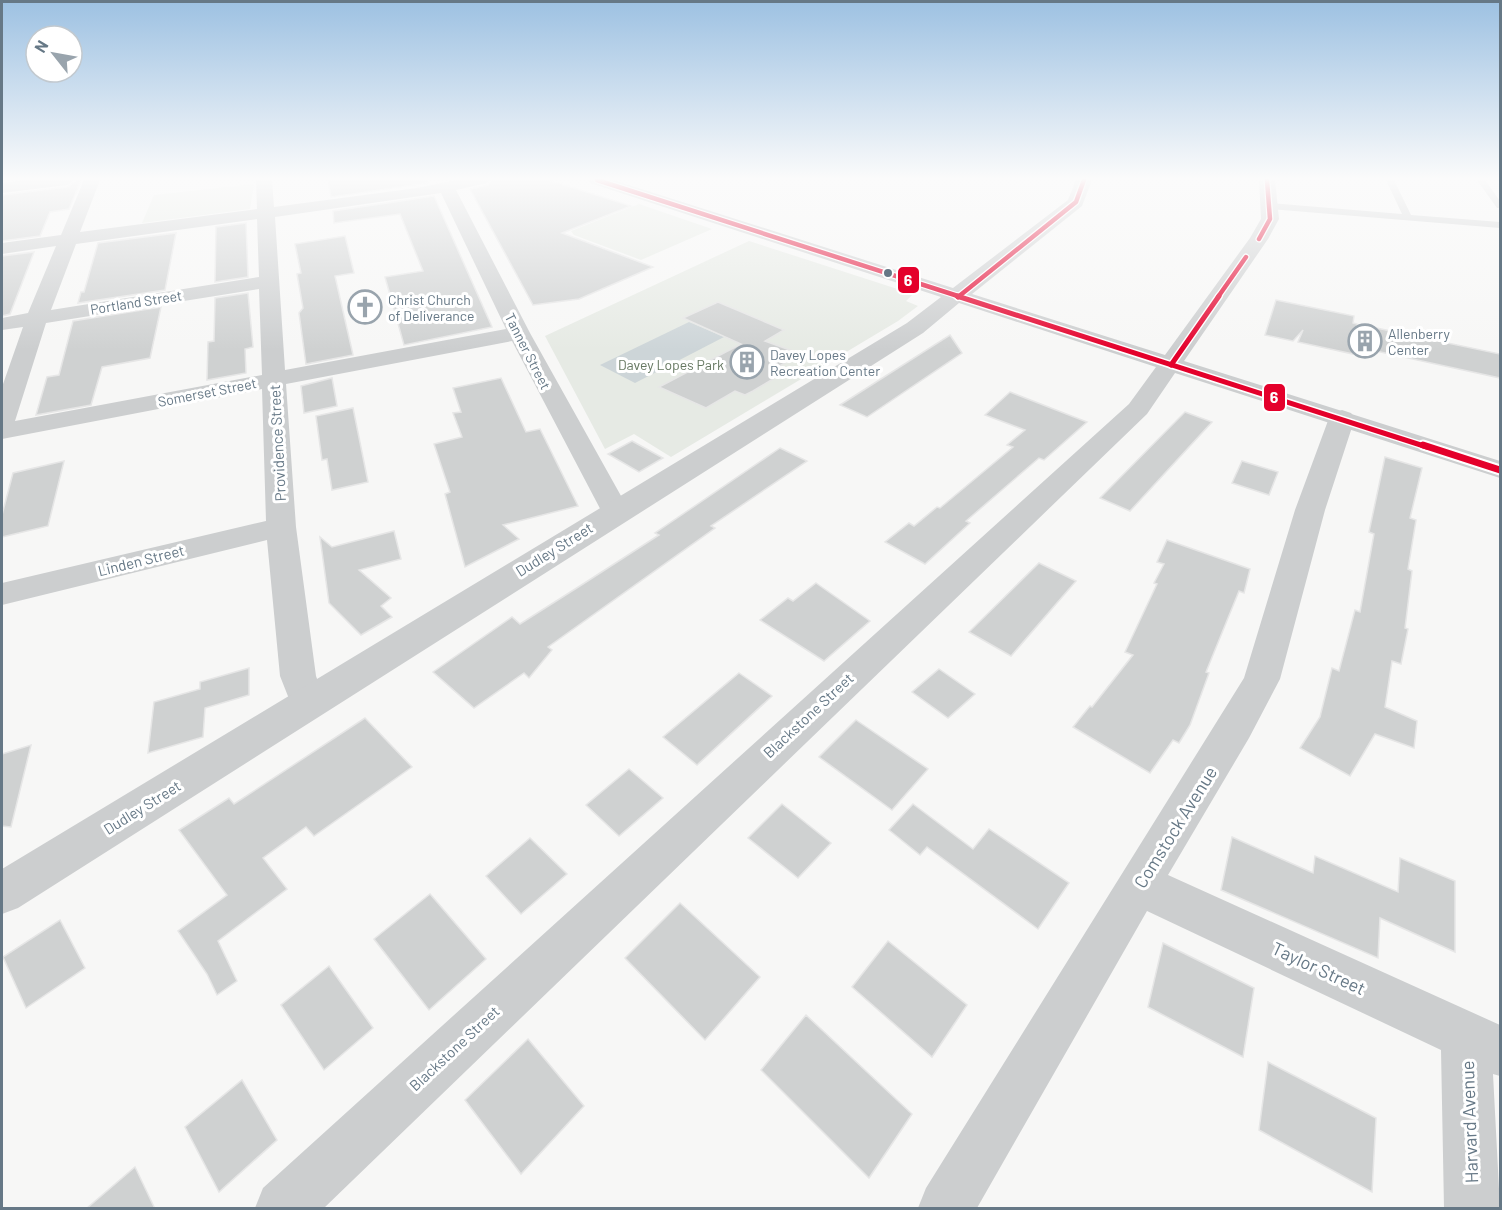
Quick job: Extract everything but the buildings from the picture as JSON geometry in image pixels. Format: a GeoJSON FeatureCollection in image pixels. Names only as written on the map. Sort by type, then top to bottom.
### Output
{"type":"FeatureCollection","features":[{"type":"Feature","properties":{"kind":"street"},"geometry":{"type":"LineString","coordinates":[[2,248],[87,236]]}},
{"type":"Feature","properties":{"kind":"street","name":"Providence Street"},"geometry":{"type":"LineString","coordinates":[[267,236],[281,527],[298,676],[308,704]]}},
{"type":"Feature","properties":{"kind":"street","name":"Tanner Street"},"geometry":{"type":"LineString","coordinates":[[471,236],[519,333],[615,512]]}},
{"type":"Feature","properties":{"kind":"street"},"geometry":{"type":"LineString","coordinates":[[771,236],[1500,470]]}},
{"type":"Feature","properties":{"kind":"street","name":"Dudley Street"},"geometry":{"type":"LineString","coordinates":[[2,893],[915,328],[958,297],[1033,236]]}},
{"type":"Feature","properties":{"kind":"street","name":"Blackstone Street"},"geometry":{"type":"LineString","coordinates":[[283,1209],[1138,409],[1260,236]]}},
{"type":"Feature","properties":{"kind":"street"},"geometry":{"type":"LineString","coordinates":[[2,422],[37,318],[68,239]]}},
{"type":"Feature","properties":{"kind":"street","name":"Portland Street"},"geometry":{"type":"LineString","coordinates":[[2,324],[270,281]]}},
{"type":"Feature","properties":{"kind":"street","name":"Somerset Street"},"geometry":{"type":"LineString","coordinates":[[2,431],[519,333]]}},
{"type":"Feature","properties":{"kind":"street","name":"Comstock Avenue"},"geometry":{"type":"LineString","coordinates":[[946,1209],[1140,883],[1236,727],[1262,679],[1310,510],[1342,418]]}},
{"type":"Feature","properties":{"kind":"street","name":"Linden Street"},"geometry":{"type":"LineString","coordinates":[[2,594],[281,527]]}},
{"type":"Feature","properties":{"kind":"street","name":"Taylor Street"},"geometry":{"type":"LineString","coordinates":[[1140,883],[1166,898],[1483,1043]]}},
{"type":"Feature","properties":{"kind":"street","name":"Harvard Avenue"},"geometry":{"type":"LineString","coordinates":[[1473,1209],[1483,1043]]}},
{"type":"Feature","properties":{"kind":"green space"},"geometry":{"type":"Polygon","coordinates":[[[578,236],[695,236],[641,260],[578,236]]]}},
{"type":"Feature","properties":{"kind":"green space","name":"Davey Lopes Park"},"geometry":{"type":"Polygon","coordinates":[[[749,241],[913,294],[906,301],[918,306],[898,321],[671,457],[634,434],[605,449],[545,336],[749,241]]]}},
{"type":"Feature","properties":{"kind":"shaded area"},"geometry":{"type":"Polygon","coordinates":[[[689,322],[724,337],[635,383],[600,365],[689,322]]]}},
{"type":"Feature","properties":{"kind":"transit line","name":"6"},"geometry":{"type":"LineString","coordinates":[[773,236],[1500,470]]}},
{"type":"Feature","properties":{"kind":"transit line","name":"6"},"geometry":{"type":"LineString","coordinates":[[958,297],[1033,236]]}},
{"type":"Feature","properties":{"kind":"transit line","name":"6"},"geometry":{"type":"LineString","coordinates":[[1171,365],[1246,257]]}},
{"type":"Feature","properties":{"kind":"place","name":"Christ Church of Deliverance"},"geometry":{"type":"Point","coordinates":[365,307]}},
{"type":"Feature","properties":{"kind":"place","name":"Allenberry Center"},"geometry":{"type":"Point","coordinates":[1365,341]}},
{"type":"Feature","properties":{"kind":"place","name":"Davey Lopes Recreation Center"},"geometry":{"type":"Point","coordinates":[747,362]}}]}
